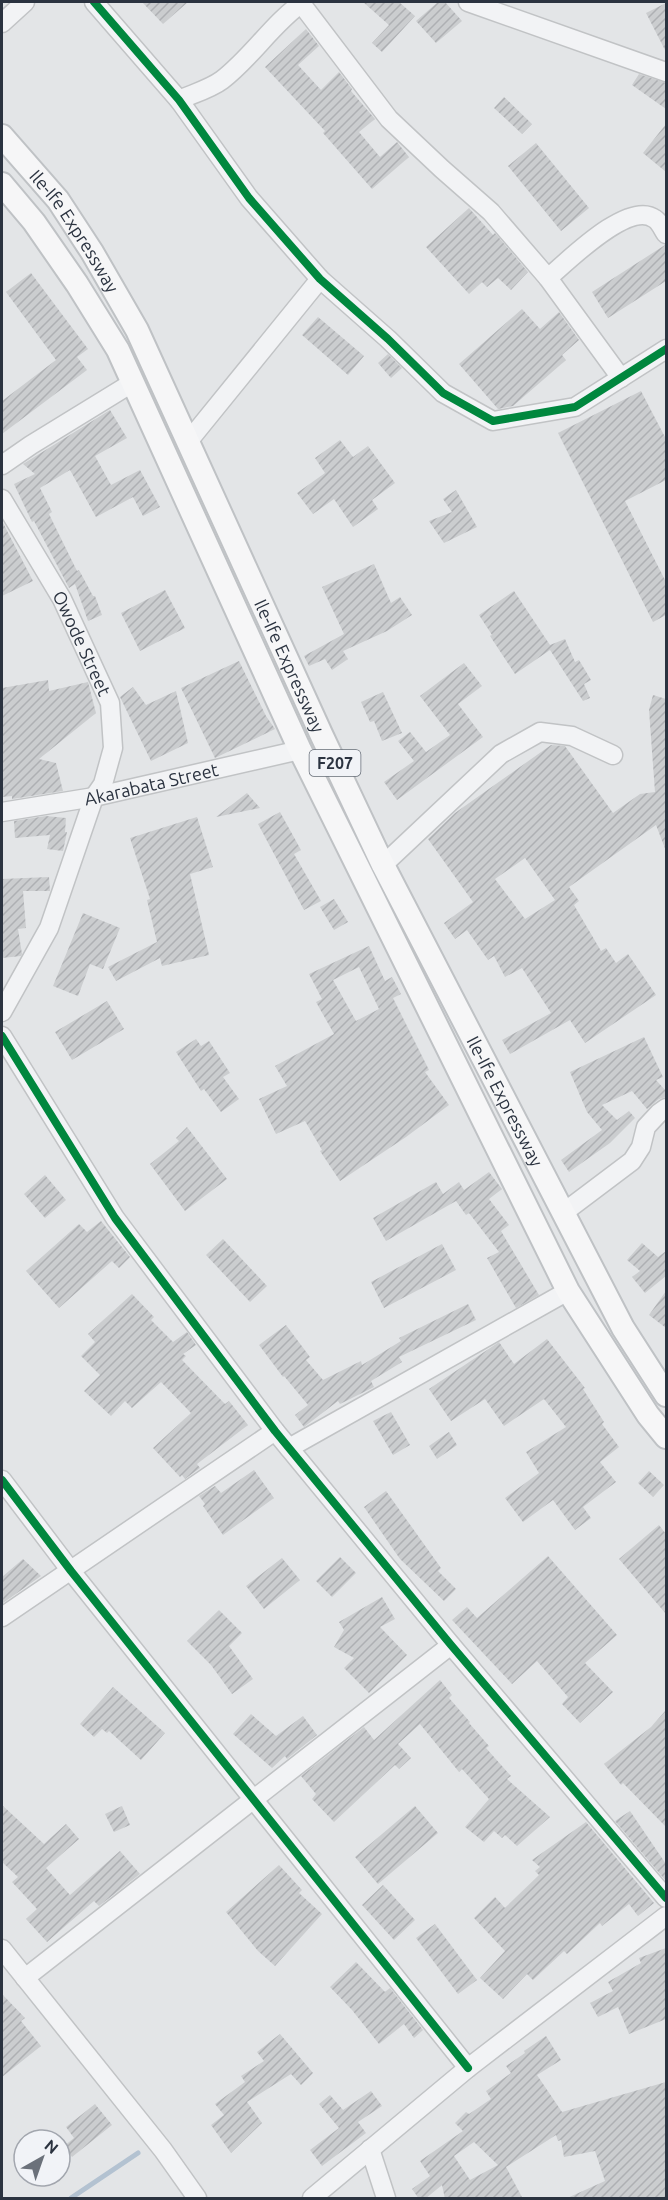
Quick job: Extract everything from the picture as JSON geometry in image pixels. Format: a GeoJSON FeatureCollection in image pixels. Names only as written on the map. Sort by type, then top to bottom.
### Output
{"type":"FeatureCollection","features":[{"type":"Feature","properties":{"kind":"main road","name":"Ile-Ife Expressway"},"geometry":{"type":"LineString","coordinates":[[2,136],[58,200],[92,252],[137,330],[383,865],[623,1328],[666,1395]]}},
{"type":"Feature","properties":{"kind":"main road","name":"Ile-Ife Expressway"},"geometry":{"type":"LineString","coordinates":[[2,184],[34,222],[77,284],[118,350],[300,750],[568,1291],[648,1415],[666,1437]]}},
{"type":"Feature","properties":{"kind":"street"},"geometry":{"type":"LineString","coordinates":[[2,24],[26,2]]}},
{"type":"Feature","properties":{"kind":"street"},"geometry":{"type":"LineString","coordinates":[[94,2],[179,100],[249,198],[320,279],[388,339],[443,393],[493,421],[575,407],[666,349]]}},
{"type":"Feature","properties":{"kind":"street"},"geometry":{"type":"LineString","coordinates":[[179,100],[220,81],[301,2],[389,118],[491,212],[548,278],[621,378]]}},
{"type":"Feature","properties":{"kind":"street"},"geometry":{"type":"LineString","coordinates":[[468,2],[666,72]]}},
{"type":"Feature","properties":{"kind":"street"},"geometry":{"type":"LineString","coordinates":[[548,278],[586,245],[619,221],[640,214],[655,218],[666,234]]}},
{"type":"Feature","properties":{"kind":"street"},"geometry":{"type":"LineString","coordinates":[[188,443],[320,279]]}},
{"type":"Feature","properties":{"kind":"street"},"geometry":{"type":"LineString","coordinates":[[2,465],[132,383]]}},
{"type":"Feature","properties":{"kind":"street","name":"Owode Street"},"geometry":{"type":"LineString","coordinates":[[2,499],[62,599],[110,703],[113,748],[103,784],[94,797],[50,928],[2,1012]]}},
{"type":"Feature","properties":{"kind":"street"},"geometry":{"type":"LineString","coordinates":[[383,865],[501,754],[540,732],[572,736],[613,755]]}},
{"type":"Feature","properties":{"kind":"street","name":"Akarabata Street"},"geometry":{"type":"LineString","coordinates":[[2,812],[94,797],[300,750]]}},
{"type":"Feature","properties":{"kind":"street"},"geometry":{"type":"LineString","coordinates":[[2,1036],[115,1218],[275,1431],[451,1645],[666,1898]]}},
{"type":"Feature","properties":{"kind":"street"},"geometry":{"type":"LineString","coordinates":[[563,1213],[632,1161],[641,1147],[646,1127],[666,1108]]}},
{"type":"Feature","properties":{"kind":"street"},"geometry":{"type":"LineString","coordinates":[[289,1448],[568,1291]]}},
{"type":"Feature","properties":{"kind":"street"},"geometry":{"type":"LineString","coordinates":[[2,1617],[275,1431]]}},
{"type":"Feature","properties":{"kind":"street"},"geometry":{"type":"LineString","coordinates":[[2,1480],[71,1571],[468,2068]]}},
{"type":"Feature","properties":{"kind":"street"},"geometry":{"type":"LineString","coordinates":[[25,1978],[451,1645]]}},
{"type":"Feature","properties":{"kind":"street"},"geometry":{"type":"LineString","coordinates":[[312,2199],[468,2068],[666,1916]]}},
{"type":"Feature","properties":{"kind":"street"},"geometry":{"type":"LineString","coordinates":[[2,1949],[163,2150],[197,2199]]}},
{"type":"Feature","properties":{"kind":"street"},"geometry":{"type":"LineString","coordinates":[[370,2149],[386,2199]]}},
{"type":"Feature","properties":{"kind":"building"},"geometry":{"type":"Polygon","coordinates":[[[142,2],[188,2],[163,24],[142,2]]]}},
{"type":"Feature","properties":{"kind":"building"},"geometry":{"type":"Polygon","coordinates":[[[363,2],[399,2],[415,16],[382,52],[372,43],[389,25],[363,2]]]}},
{"type":"Feature","properties":{"kind":"building"},"geometry":{"type":"Polygon","coordinates":[[[438,2],[445,2],[462,21],[436,43],[416,21],[438,2]]]}},
{"type":"Feature","properties":{"kind":"building"},"geometry":{"type":"Polygon","coordinates":[[[666,3],[666,52],[646,13],[666,3]]]}},
{"type":"Feature","properties":{"kind":"building"},"geometry":{"type":"Polygon","coordinates":[[[306,29],[319,46],[298,65],[321,90],[339,72],[352,89],[351,91],[375,119],[359,132],[380,157],[397,142],[409,157],[372,189],[323,133],[325,131],[265,67],[306,29]]]}},
{"type":"Feature","properties":{"kind":"building"},"geometry":{"type":"Polygon","coordinates":[[[639,74],[666,83],[666,109],[632,85],[639,74]]]}},
{"type":"Feature","properties":{"kind":"building"},"geometry":{"type":"Polygon","coordinates":[[[504,97],[532,124],[522,134],[494,108],[504,97]]]}},
{"type":"Feature","properties":{"kind":"building"},"geometry":{"type":"Polygon","coordinates":[[[666,124],[666,172],[643,153],[666,124]]]}},
{"type":"Feature","properties":{"kind":"building"},"geometry":{"type":"Polygon","coordinates":[[[536,143],[589,208],[561,231],[508,166],[536,143]]]}},
{"type":"Feature","properties":{"kind":"building"},"geometry":{"type":"Polygon","coordinates":[[[469,208],[493,235],[495,233],[528,272],[511,290],[498,278],[487,287],[482,282],[469,294],[426,247],[469,208]]]}},
{"type":"Feature","properties":{"kind":"building"},"geometry":{"type":"Polygon","coordinates":[[[665,245],[666,281],[608,318],[592,292],[665,245]]]}},
{"type":"Feature","properties":{"kind":"building"},"geometry":{"type":"Polygon","coordinates":[[[31,273],[88,349],[77,357],[87,370],[2,434],[2,401],[56,360],[6,292],[31,273]]]}},
{"type":"Feature","properties":{"kind":"building"},"geometry":{"type":"Polygon","coordinates":[[[522,309],[540,329],[559,312],[579,340],[562,355],[566,360],[513,406],[498,409],[459,364],[522,309]]]}},
{"type":"Feature","properties":{"kind":"building"},"geometry":{"type":"Polygon","coordinates":[[[318,317],[364,356],[348,375],[302,335],[318,317]]]}},
{"type":"Feature","properties":{"kind":"building"},"geometry":{"type":"Polygon","coordinates":[[[388,354],[402,368],[391,378],[378,363],[388,354]]]}},
{"type":"Feature","properties":{"kind":"building"},"geometry":{"type":"Polygon","coordinates":[[[641,391],[666,439],[666,480],[625,501],[666,582],[666,615],[653,622],[558,433],[641,391]]]}},
{"type":"Feature","properties":{"kind":"building"},"geometry":{"type":"Polygon","coordinates":[[[110,410],[127,438],[95,456],[111,485],[140,470],[160,507],[143,516],[133,497],[96,517],[70,470],[40,488],[52,512],[49,514],[77,571],[79,570],[95,596],[102,615],[88,621],[75,584],[69,588],[34,521],[32,522],[14,484],[35,474],[23,464],[110,410]]]}},
{"type":"Feature","properties":{"kind":"building"},"geometry":{"type":"Polygon","coordinates":[[[340,440],[353,457],[368,446],[395,483],[372,500],[378,509],[353,527],[334,499],[313,514],[297,493],[325,473],[315,458],[340,440]]]}},
{"type":"Feature","properties":{"kind":"building"},"geometry":{"type":"Polygon","coordinates":[[[456,490],[477,527],[444,543],[429,521],[452,512],[443,499],[456,490]]]}},
{"type":"Feature","properties":{"kind":"building"},"geometry":{"type":"Polygon","coordinates":[[[2,521],[33,581],[2,596],[2,521]]]}},
{"type":"Feature","properties":{"kind":"building"},"geometry":{"type":"Polygon","coordinates":[[[374,564],[391,603],[400,597],[412,615],[387,631],[343,651],[348,659],[332,670],[325,659],[309,666],[304,656],[344,634],[322,587],[374,564]]]}},
{"type":"Feature","properties":{"kind":"building"},"geometry":{"type":"Polygon","coordinates":[[[165,590],[185,628],[140,651],[121,613],[165,590]]]}},
{"type":"Feature","properties":{"kind":"building"},"geometry":{"type":"Polygon","coordinates":[[[514,591],[550,645],[565,639],[575,662],[579,660],[591,680],[584,684],[590,698],[583,701],[550,650],[515,674],[479,615],[514,591]]]}},
{"type":"Feature","properties":{"kind":"building"},"geometry":{"type":"Polygon","coordinates":[[[239,661],[266,716],[275,729],[215,758],[181,688],[239,661]]]}},
{"type":"Feature","properties":{"kind":"building"},"geometry":{"type":"Polygon","coordinates":[[[464,663],[482,686],[458,704],[483,737],[397,800],[384,782],[414,761],[398,741],[410,732],[426,752],[450,735],[420,696],[464,663]]]}},
{"type":"Feature","properties":{"kind":"building"},"geometry":{"type":"Polygon","coordinates":[[[48,680],[49,691],[88,682],[96,713],[39,759],[56,763],[63,791],[12,799],[12,796],[2,797],[2,688],[48,680]]]}},
{"type":"Feature","properties":{"kind":"building"},"geometry":{"type":"Polygon","coordinates":[[[133,687],[146,705],[176,691],[188,743],[151,761],[120,697],[133,687]]]}},
{"type":"Feature","properties":{"kind":"building"},"geometry":{"type":"Polygon","coordinates":[[[383,692],[402,733],[382,741],[374,721],[370,722],[361,702],[383,692]]]}},
{"type":"Feature","properties":{"kind":"building"},"geometry":{"type":"Polygon","coordinates":[[[653,695],[666,699],[666,851],[656,825],[569,887],[579,901],[574,905],[601,951],[606,948],[616,963],[628,954],[656,995],[585,1043],[570,1020],[510,1054],[502,1040],[551,1013],[522,968],[505,977],[494,956],[488,960],[467,930],[455,939],[444,923],[473,902],[428,839],[455,813],[551,745],[565,746],[613,813],[640,794],[655,792],[649,710],[653,695]],[[525,858],[495,879],[525,919],[555,900],[525,858]]]}},
{"type":"Feature","properties":{"kind":"building"},"geometry":{"type":"Polygon","coordinates":[[[247,793],[260,808],[216,817],[247,793]]]}},
{"type":"Feature","properties":{"kind":"building"},"geometry":{"type":"Polygon","coordinates":[[[280,812],[301,850],[294,854],[321,901],[304,910],[258,824],[280,812]]]}},
{"type":"Feature","properties":{"kind":"building"},"geometry":{"type":"Polygon","coordinates":[[[46,816],[66,818],[65,832],[67,832],[63,851],[47,849],[50,835],[15,838],[14,821],[46,816]]]}},
{"type":"Feature","properties":{"kind":"building"},"geometry":{"type":"Polygon","coordinates":[[[197,817],[213,867],[190,874],[209,955],[162,966],[160,958],[116,981],[108,967],[157,942],[147,900],[150,899],[130,838],[197,817]]]}},
{"type":"Feature","properties":{"kind":"building"},"geometry":{"type":"Polygon","coordinates":[[[49,877],[50,891],[23,891],[26,928],[18,929],[22,954],[2,958],[2,879],[49,877]]]}},
{"type":"Feature","properties":{"kind":"building"},"geometry":{"type":"Polygon","coordinates":[[[334,899],[348,922],[334,930],[320,907],[334,899]]]}},
{"type":"Feature","properties":{"kind":"building"},"geometry":{"type":"Polygon","coordinates":[[[83,913],[120,928],[103,969],[90,964],[78,996],[53,986],[83,913]]]}},
{"type":"Feature","properties":{"kind":"building"},"geometry":{"type":"Polygon","coordinates":[[[369,946],[385,981],[392,977],[401,994],[393,998],[429,1070],[425,1072],[449,1105],[340,1181],[320,1151],[322,1150],[305,1121],[276,1134],[259,1099],[287,1086],[275,1066],[334,1034],[316,1002],[322,999],[309,974],[369,946]],[[359,967],[333,980],[356,1021],[379,1009],[359,967]]]}},
{"type":"Feature","properties":{"kind":"building"},"geometry":{"type":"Polygon","coordinates":[[[107,1001],[124,1029],[72,1060],[55,1032],[107,1001]]]}},
{"type":"Feature","properties":{"kind":"building"},"geometry":{"type":"Polygon","coordinates":[[[644,1037],[663,1077],[656,1080],[666,1091],[666,1097],[659,1099],[647,1109],[632,1091],[602,1105],[617,1120],[629,1111],[635,1118],[610,1143],[569,1172],[561,1160],[602,1130],[587,1112],[570,1072],[644,1037]]]}},
{"type":"Feature","properties":{"kind":"building"},"geometry":{"type":"Polygon","coordinates":[[[196,1039],[201,1046],[209,1041],[230,1073],[223,1077],[239,1099],[221,1112],[204,1089],[201,1091],[176,1052],[196,1039]]]}},
{"type":"Feature","properties":{"kind":"building"},"geometry":{"type":"Polygon","coordinates":[[[187,1127],[227,1179],[185,1211],[150,1164],[179,1141],[176,1138],[187,1127]]]}},
{"type":"Feature","properties":{"kind":"building"},"geometry":{"type":"Polygon","coordinates":[[[489,1172],[502,1189],[489,1199],[509,1225],[501,1231],[539,1295],[516,1308],[487,1258],[499,1252],[469,1213],[466,1215],[456,1201],[386,1241],[373,1218],[436,1182],[443,1194],[459,1182],[464,1190],[489,1172]]]}},
{"type":"Feature","properties":{"kind":"building"},"geometry":{"type":"Polygon","coordinates":[[[45,1175],[66,1200],[45,1218],[24,1194],[45,1175]]]}},
{"type":"Feature","properties":{"kind":"building"},"geometry":{"type":"Polygon","coordinates":[[[101,1221],[130,1257],[119,1268],[112,1261],[59,1308],[26,1271],[79,1224],[87,1232],[101,1221]]]}},
{"type":"Feature","properties":{"kind":"building"},"geometry":{"type":"Polygon","coordinates":[[[223,1239],[267,1286],[250,1302],[206,1255],[223,1239]]]}},
{"type":"Feature","properties":{"kind":"building"},"geometry":{"type":"Polygon","coordinates":[[[642,1243],[658,1257],[666,1251],[666,1276],[645,1293],[632,1277],[640,1271],[627,1260],[642,1243]]]}},
{"type":"Feature","properties":{"kind":"building"},"geometry":{"type":"Polygon","coordinates":[[[442,1244],[456,1270],[384,1308],[371,1282],[442,1244]]]}},
{"type":"Feature","properties":{"kind":"building"},"geometry":{"type":"Polygon","coordinates":[[[666,1291],[666,1328],[649,1315],[666,1291]]]}},
{"type":"Feature","properties":{"kind":"building"},"geometry":{"type":"Polygon","coordinates":[[[132,1294],[154,1317],[151,1320],[173,1342],[187,1332],[196,1345],[183,1354],[186,1356],[182,1360],[225,1404],[229,1401],[248,1425],[197,1464],[200,1468],[185,1479],[182,1475],[180,1477],[153,1448],[191,1413],[161,1382],[132,1408],[125,1401],[111,1416],[84,1391],[100,1375],[81,1356],[95,1342],[88,1334],[132,1294]]]}},
{"type":"Feature","properties":{"kind":"building"},"geometry":{"type":"Polygon","coordinates":[[[468,1304],[476,1320],[399,1357],[402,1362],[371,1381],[374,1387],[340,1404],[338,1401],[304,1427],[295,1415],[308,1405],[259,1345],[286,1325],[310,1357],[306,1360],[323,1380],[361,1361],[362,1365],[401,1341],[399,1338],[468,1304]]]}},
{"type":"Feature","properties":{"kind":"building"},"geometry":{"type":"Polygon","coordinates":[[[547,1339],[585,1388],[583,1389],[604,1422],[602,1424],[619,1447],[600,1462],[616,1482],[583,1507],[591,1518],[575,1530],[553,1500],[523,1522],[505,1498],[539,1473],[526,1452],[566,1427],[544,1399],[504,1426],[485,1399],[451,1421],[429,1389],[499,1342],[514,1364],[547,1339]]]}},
{"type":"Feature","properties":{"kind":"building"},"geometry":{"type":"Polygon","coordinates":[[[391,1412],[410,1445],[393,1455],[373,1421],[391,1412]]]}},
{"type":"Feature","properties":{"kind":"building"},"geometry":{"type":"Polygon","coordinates":[[[449,1432],[457,1445],[437,1459],[429,1446],[449,1432]]]}},
{"type":"Feature","properties":{"kind":"building"},"geometry":{"type":"Polygon","coordinates":[[[254,1470],[274,1498],[223,1535],[203,1506],[205,1504],[199,1496],[215,1486],[221,1493],[254,1470]]]}},
{"type":"Feature","properties":{"kind":"building"},"geometry":{"type":"Polygon","coordinates":[[[649,1471],[664,1485],[653,1497],[638,1483],[649,1471]]]}},
{"type":"Feature","properties":{"kind":"building"},"geometry":{"type":"Polygon","coordinates":[[[386,1491],[441,1568],[438,1571],[456,1589],[444,1601],[400,1559],[364,1507],[386,1491]]]}},
{"type":"Feature","properties":{"kind":"building"},"geometry":{"type":"Polygon","coordinates":[[[659,1525],[666,1534],[666,1614],[619,1559],[659,1525]]]}},
{"type":"Feature","properties":{"kind":"building"},"geometry":{"type":"Polygon","coordinates":[[[548,1556],[617,1635],[585,1663],[613,1692],[580,1723],[562,1704],[568,1697],[537,1661],[512,1684],[452,1620],[467,1607],[477,1618],[548,1556]]]}},
{"type":"Feature","properties":{"kind":"building"},"geometry":{"type":"Polygon","coordinates":[[[340,1557],[356,1573],[332,1597],[316,1581],[340,1557]]]}},
{"type":"Feature","properties":{"kind":"building"},"geometry":{"type":"Polygon","coordinates":[[[282,1558],[300,1580],[264,1609],[246,1586],[282,1558]]]}},
{"type":"Feature","properties":{"kind":"building"},"geometry":{"type":"Polygon","coordinates":[[[23,1559],[41,1576],[3,1603],[2,1577],[23,1559]]]}},
{"type":"Feature","properties":{"kind":"building"},"geometry":{"type":"Polygon","coordinates":[[[382,1597],[395,1619],[380,1627],[407,1655],[369,1693],[344,1668],[354,1658],[334,1647],[344,1630],[339,1622],[382,1597]]]}},
{"type":"Feature","properties":{"kind":"building"},"geometry":{"type":"Polygon","coordinates":[[[219,1610],[242,1633],[229,1646],[253,1679],[232,1694],[211,1665],[187,1641],[219,1610]]]}},
{"type":"Feature","properties":{"kind":"building"},"geometry":{"type":"Polygon","coordinates":[[[440,1680],[452,1695],[449,1698],[489,1746],[486,1748],[511,1776],[507,1779],[550,1817],[517,1846],[505,1835],[502,1838],[494,1831],[484,1842],[465,1827],[489,1799],[462,1769],[459,1772],[420,1724],[398,1744],[411,1758],[399,1769],[395,1765],[334,1822],[312,1799],[316,1794],[301,1776],[364,1727],[374,1740],[440,1680]]]}},
{"type":"Feature","properties":{"kind":"building"},"geometry":{"type":"Polygon","coordinates":[[[113,1687],[165,1733],[141,1760],[109,1731],[107,1733],[102,1729],[94,1737],[80,1724],[113,1687]]]}},
{"type":"Feature","properties":{"kind":"building"},"geometry":{"type":"Polygon","coordinates":[[[666,1710],[666,1827],[623,1783],[621,1785],[604,1764],[651,1727],[666,1710]]]}},
{"type":"Feature","properties":{"kind":"building"},"geometry":{"type":"Polygon","coordinates":[[[251,1714],[276,1736],[303,1716],[317,1735],[287,1759],[285,1756],[272,1768],[233,1734],[251,1714]]]}},
{"type":"Feature","properties":{"kind":"building"},"geometry":{"type":"Polygon","coordinates":[[[2,1805],[44,1844],[66,1824],[79,1839],[46,1868],[70,1895],[120,1851],[140,1874],[99,1906],[94,1901],[47,1942],[26,1919],[37,1909],[12,1882],[18,1877],[2,1862],[2,1805]]]}},
{"type":"Feature","properties":{"kind":"building"},"geometry":{"type":"Polygon","coordinates":[[[122,1806],[130,1825],[114,1832],[105,1814],[122,1806]]]}},
{"type":"Feature","properties":{"kind":"building"},"geometry":{"type":"Polygon","coordinates":[[[415,1806],[438,1833],[378,1884],[355,1857],[415,1806]]]}},
{"type":"Feature","properties":{"kind":"building"},"geometry":{"type":"Polygon","coordinates":[[[630,1811],[666,1864],[666,1881],[615,1821],[630,1811]]]}},
{"type":"Feature","properties":{"kind":"building"},"geometry":{"type":"Polygon","coordinates":[[[586,1822],[654,1903],[638,1916],[629,1904],[602,1926],[600,1923],[567,1954],[564,1951],[533,1980],[527,1974],[503,1999],[480,1978],[505,1951],[474,1918],[495,1897],[505,1908],[539,1875],[535,1871],[540,1867],[532,1860],[586,1822]]]}},
{"type":"Feature","properties":{"kind":"building"},"geometry":{"type":"Polygon","coordinates":[[[279,1865],[302,1890],[299,1893],[322,1914],[275,1966],[258,1951],[226,1912],[279,1865]]]}},
{"type":"Feature","properties":{"kind":"building"},"geometry":{"type":"Polygon","coordinates":[[[383,1885],[415,1920],[394,1940],[362,1905],[383,1885]]]}},
{"type":"Feature","properties":{"kind":"building"},"geometry":{"type":"Polygon","coordinates":[[[435,1924],[477,1980],[458,1994],[416,1938],[435,1924]]]}},
{"type":"Feature","properties":{"kind":"building"},"geometry":{"type":"Polygon","coordinates":[[[666,1948],[666,2019],[629,2034],[618,2007],[598,2017],[590,2003],[613,1991],[608,1982],[641,1963],[639,1958],[666,1948]]]}},
{"type":"Feature","properties":{"kind":"building"},"geometry":{"type":"Polygon","coordinates":[[[356,1962],[385,1992],[390,1988],[423,2030],[414,2038],[404,2024],[379,2044],[330,1987],[356,1962]]]}},
{"type":"Feature","properties":{"kind":"building"},"geometry":{"type":"Polygon","coordinates":[[[2,1994],[25,2018],[21,2021],[41,2046],[2,2077],[2,1994]]]}},
{"type":"Feature","properties":{"kind":"building"},"geometry":{"type":"Polygon","coordinates":[[[280,2034],[313,2073],[301,2085],[291,2074],[247,2102],[262,2123],[231,2153],[211,2125],[224,2115],[215,2104],[245,2082],[241,2076],[264,2061],[257,2052],[280,2034]]]}},
{"type":"Feature","properties":{"kind":"building"},"geometry":{"type":"Polygon","coordinates":[[[546,2036],[561,2060],[537,2075],[562,2112],[666,2082],[666,2199],[565,2199],[605,2181],[595,2151],[564,2157],[561,2140],[558,2141],[556,2135],[506,2167],[523,2199],[445,2199],[442,2185],[425,2199],[419,2199],[412,2189],[430,2176],[420,2161],[463,2131],[455,2123],[466,2112],[469,2114],[491,2099],[486,2091],[511,2073],[506,2066],[525,2053],[524,2051],[546,2036]],[[474,2142],[454,2156],[470,2180],[498,2165],[474,2142]]]}},
{"type":"Feature","properties":{"kind":"building"},"geometry":{"type":"Polygon","coordinates":[[[371,2091],[382,2106],[358,2122],[366,2133],[322,2166],[310,2150],[339,2128],[319,2104],[330,2095],[343,2110],[371,2091]]]}},
{"type":"Feature","properties":{"kind":"building"},"geometry":{"type":"Polygon","coordinates":[[[95,2104],[112,2125],[72,2157],[72,2140],[74,2138],[72,2128],[66,2127],[95,2104]]]}},
{"type":"Feature","properties":{"kind":"waterway"},"geometry":{"type":"LineString","coordinates":[[71,2198],[138,2153]]}},
{"type":"Feature","properties":{"kind":"cycle path"},"geometry":{"type":"LineString","coordinates":[[94,2],[179,100],[249,198],[320,279],[388,339],[443,393],[493,421],[575,407],[666,349]]}},
{"type":"Feature","properties":{"kind":"cycle path"},"geometry":{"type":"LineString","coordinates":[[2,1036],[115,1218],[275,1431],[451,1645],[666,1898]]}},
{"type":"Feature","properties":{"kind":"cycle path"},"geometry":{"type":"LineString","coordinates":[[2,1480],[71,1571],[468,2068]]}}]}
